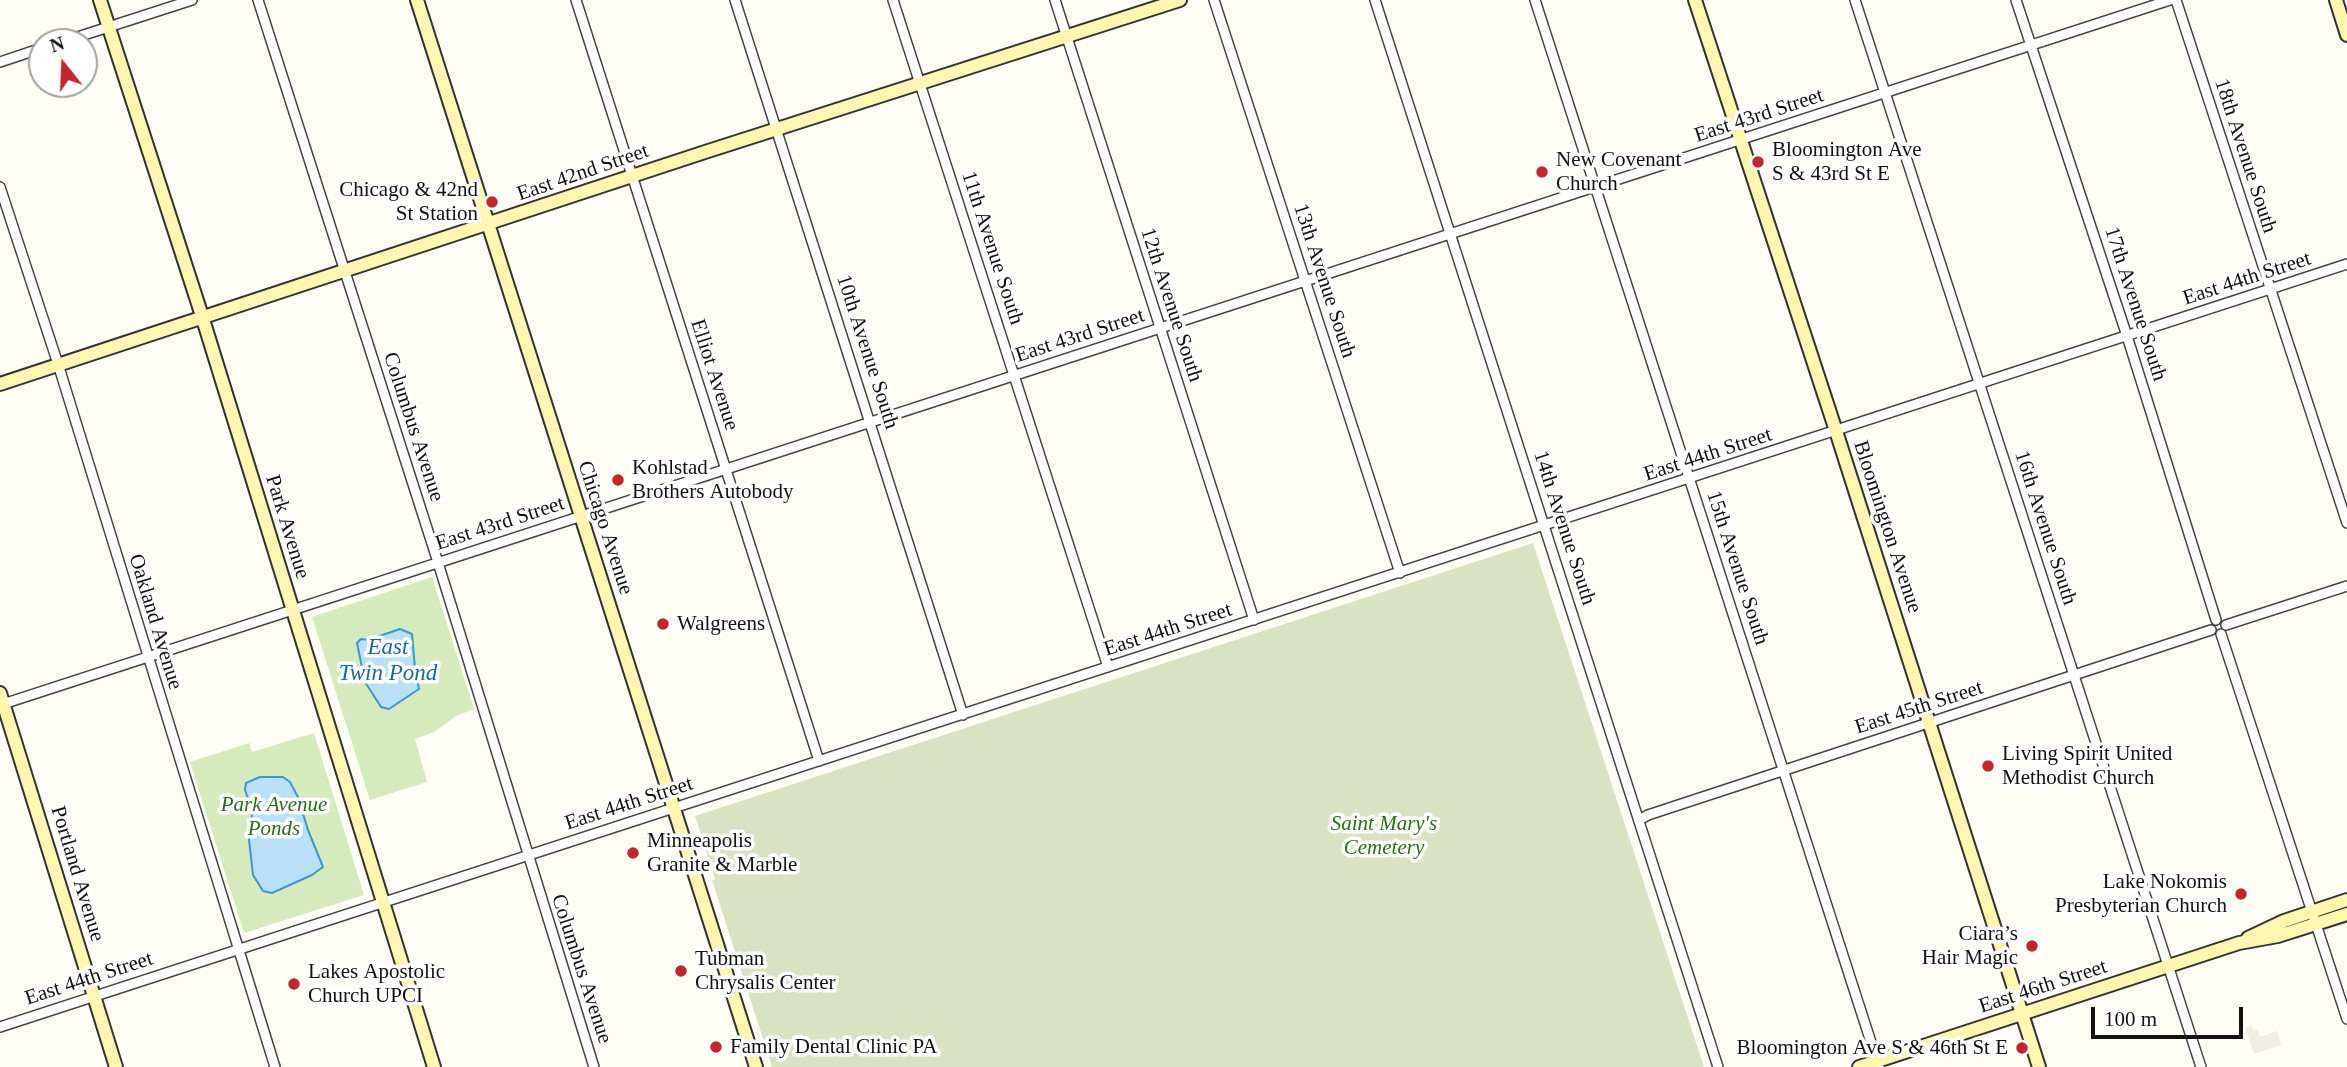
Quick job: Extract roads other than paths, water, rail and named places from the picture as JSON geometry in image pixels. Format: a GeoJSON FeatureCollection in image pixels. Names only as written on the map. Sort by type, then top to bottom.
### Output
{"type":"FeatureCollection","features":[{"type":"Feature","properties":{"kind":"street","name":"Park Avenue"},"geometry":{"type":"LineString","coordinates":[[100,0],[202,316],[434,1067]]}},
{"type":"Feature","properties":{"kind":"street"},"geometry":{"type":"LineString","coordinates":[[98,31],[192,0]]}},
{"type":"Feature","properties":{"kind":"street","name":"Columbus Avenue"},"geometry":{"type":"LineString","coordinates":[[258,0],[438,563],[594,1067]]}},
{"type":"Feature","properties":{"kind":"street","name":"Chicago Avenue"},"geometry":{"type":"LineString","coordinates":[[417,0],[755,1067]]}},
{"type":"Feature","properties":{"kind":"street","name":"Elliot Avenue"},"geometry":{"type":"LineString","coordinates":[[576,0],[819,761]]}},
{"type":"Feature","properties":{"kind":"street","name":"10th Avenue South"},"geometry":{"type":"LineString","coordinates":[[735,0],[963,715]]}},
{"type":"Feature","properties":{"kind":"street","name":"11th Avenue South"},"geometry":{"type":"LineString","coordinates":[[894,0],[1108,667]]}},
{"type":"Feature","properties":{"kind":"street","name":"12th Avenue South"},"geometry":{"type":"LineString","coordinates":[[1055,0],[1254,621]]}},
{"type":"Feature","properties":{"kind":"street","name":"East 42nd Street"},"geometry":{"type":"LineString","coordinates":[[0,383],[1180,0]]}},
{"type":"Feature","properties":{"kind":"street","name":"13th Avenue South"},"geometry":{"type":"LineString","coordinates":[[1214,0],[1400,573]]}},
{"type":"Feature","properties":{"kind":"street","name":"14th Avenue South"},"geometry":{"type":"LineString","coordinates":[[1375,0],[1718,1067]]}},
{"type":"Feature","properties":{"kind":"street","name":"15th Avenue South"},"geometry":{"type":"LineString","coordinates":[[1535,0],[1878,1064]]}},
{"type":"Feature","properties":{"kind":"street","name":"Bloomington Avenue"},"geometry":{"type":"LineString","coordinates":[[1695,0],[2039,1067]]}},
{"type":"Feature","properties":{"kind":"street","name":"16th Avenue South"},"geometry":{"type":"LineString","coordinates":[[1855,0],[2202,1067]]}},
{"type":"Feature","properties":{"kind":"street","name":"17th Avenue South"},"geometry":{"type":"LineString","coordinates":[[2016,0],[2127,336],[2216,620]]}},
{"type":"Feature","properties":{"kind":"street","name":"East 43rd Street"},"geometry":{"type":"LineString","coordinates":[[1,701],[148,657],[2170,0]]}},
{"type":"Feature","properties":{"kind":"street","name":"18th Avenue South"},"geometry":{"type":"LineString","coordinates":[[2176,0],[2347,523]]}},
{"type":"Feature","properties":{"kind":"street"},"geometry":{"type":"LineString","coordinates":[[2336,0],[2347,35]]}},
{"type":"Feature","properties":{"kind":"street"},"geometry":{"type":"LineString","coordinates":[[0,62],[28,53]]}},
{"type":"Feature","properties":{"kind":"street","name":"Oakland Avenue"},"geometry":{"type":"LineString","coordinates":[[0,187],[58,364],[275,1067]]}},
{"type":"Feature","properties":{"kind":"street","name":"East 44th Street"},"geometry":{"type":"LineString","coordinates":[[0,1027],[2347,264]]}},
{"type":"Feature","properties":{"kind":"street"},"geometry":{"type":"LineString","coordinates":[[2226,625],[2347,586]]}},
{"type":"Feature","properties":{"kind":"street"},"geometry":{"type":"LineString","coordinates":[[2216,620],[2226,625],[2221,634],[2217,635],[2211,630],[2212,623],[2216,620]]}},
{"type":"Feature","properties":{"kind":"street","name":"East 45th Street"},"geometry":{"type":"LineString","coordinates":[[1639,820],[2211,630]]}},
{"type":"Feature","properties":{"kind":"street"},"geometry":{"type":"LineString","coordinates":[[2221,634],[2347,1019]]}},
{"type":"Feature","properties":{"kind":"street","name":"Portland Avenue"},"geometry":{"type":"LineString","coordinates":[[1,701],[116,1067]]}},
{"type":"Feature","properties":{"kind":"street","name":"East 46th Street"},"geometry":{"type":"LineString","coordinates":[[2239,943],[2278,923],[2347,900]]}},
{"type":"Feature","properties":{"kind":"street","name":"East 46th Street"},"geometry":{"type":"LineString","coordinates":[[1859,1067],[1878,1064],[2022,1013],[2239,943],[2278,936],[2347,914]]}},
{"type":"Feature","properties":{"kind":"water","name":"East Twin Pond"},"geometry":{"type":"Polygon","coordinates":[[[400,629],[412,634],[419,689],[389,709],[381,707],[365,682],[357,643],[361,639],[368,640],[400,629]]]}},
{"type":"Feature","properties":{"kind":"water"},"geometry":{"type":"Polygon","coordinates":[[[260,777],[283,777],[290,782],[323,867],[312,875],[272,893],[263,891],[253,875],[249,840],[249,824],[253,813],[245,790],[246,783],[260,777]]]}},
{"type":"Feature","properties":{"kind":"place","name":"Bloomington Ave S & 43rd St E"},"geometry":{"type":"Point","coordinates":[1758,162]}},
{"type":"Feature","properties":{"kind":"place","name":"New Covenant Church"},"geometry":{"type":"Point","coordinates":[1542,172]}},
{"type":"Feature","properties":{"kind":"place","name":"Chicago & 42nd St Station"},"geometry":{"type":"Point","coordinates":[492,202]}},
{"type":"Feature","properties":{"kind":"place","name":"Kohlstad Brothers Autobody"},"geometry":{"type":"Point","coordinates":[618,480]}},
{"type":"Feature","properties":{"kind":"place","name":"Walgreens"},"geometry":{"type":"Point","coordinates":[663,624]}},
{"type":"Feature","properties":{"kind":"place","name":"Living Spirit United Methodist Church"},"geometry":{"type":"Point","coordinates":[1988,766]}},
{"type":"Feature","properties":{"kind":"place","name":"Minneapolis Granite & Marble"},"geometry":{"type":"Point","coordinates":[633,853]}},
{"type":"Feature","properties":{"kind":"place","name":"Lake Nokomis Presbyterian Church"},"geometry":{"type":"Point","coordinates":[2241,894]}},
{"type":"Feature","properties":{"kind":"place","name":"Ciara’s Hair Magic"},"geometry":{"type":"Point","coordinates":[2032,946]}},
{"type":"Feature","properties":{"kind":"place","name":"Tubman Chrysalis Center"},"geometry":{"type":"Point","coordinates":[681,971]}},
{"type":"Feature","properties":{"kind":"place","name":"Lakes Apostolic Church UPCI"},"geometry":{"type":"Point","coordinates":[294,984]}},
{"type":"Feature","properties":{"kind":"place","name":"Family Dental Clinic PA"},"geometry":{"type":"Point","coordinates":[716,1047]}},
{"type":"Feature","properties":{"kind":"place","name":"Bloomington Ave S & 46th St E"},"geometry":{"type":"Point","coordinates":[2022,1048]}},
{"type":"Feature","properties":{"kind":"park label","name":"Park Avenue Ponds"},"geometry":{"type":"Point","coordinates":[274,817]}},
{"type":"Feature","properties":{"kind":"park label","name":"Saint Mary's Cemetery"},"geometry":{"type":"Point","coordinates":[1384,836]}}]}
